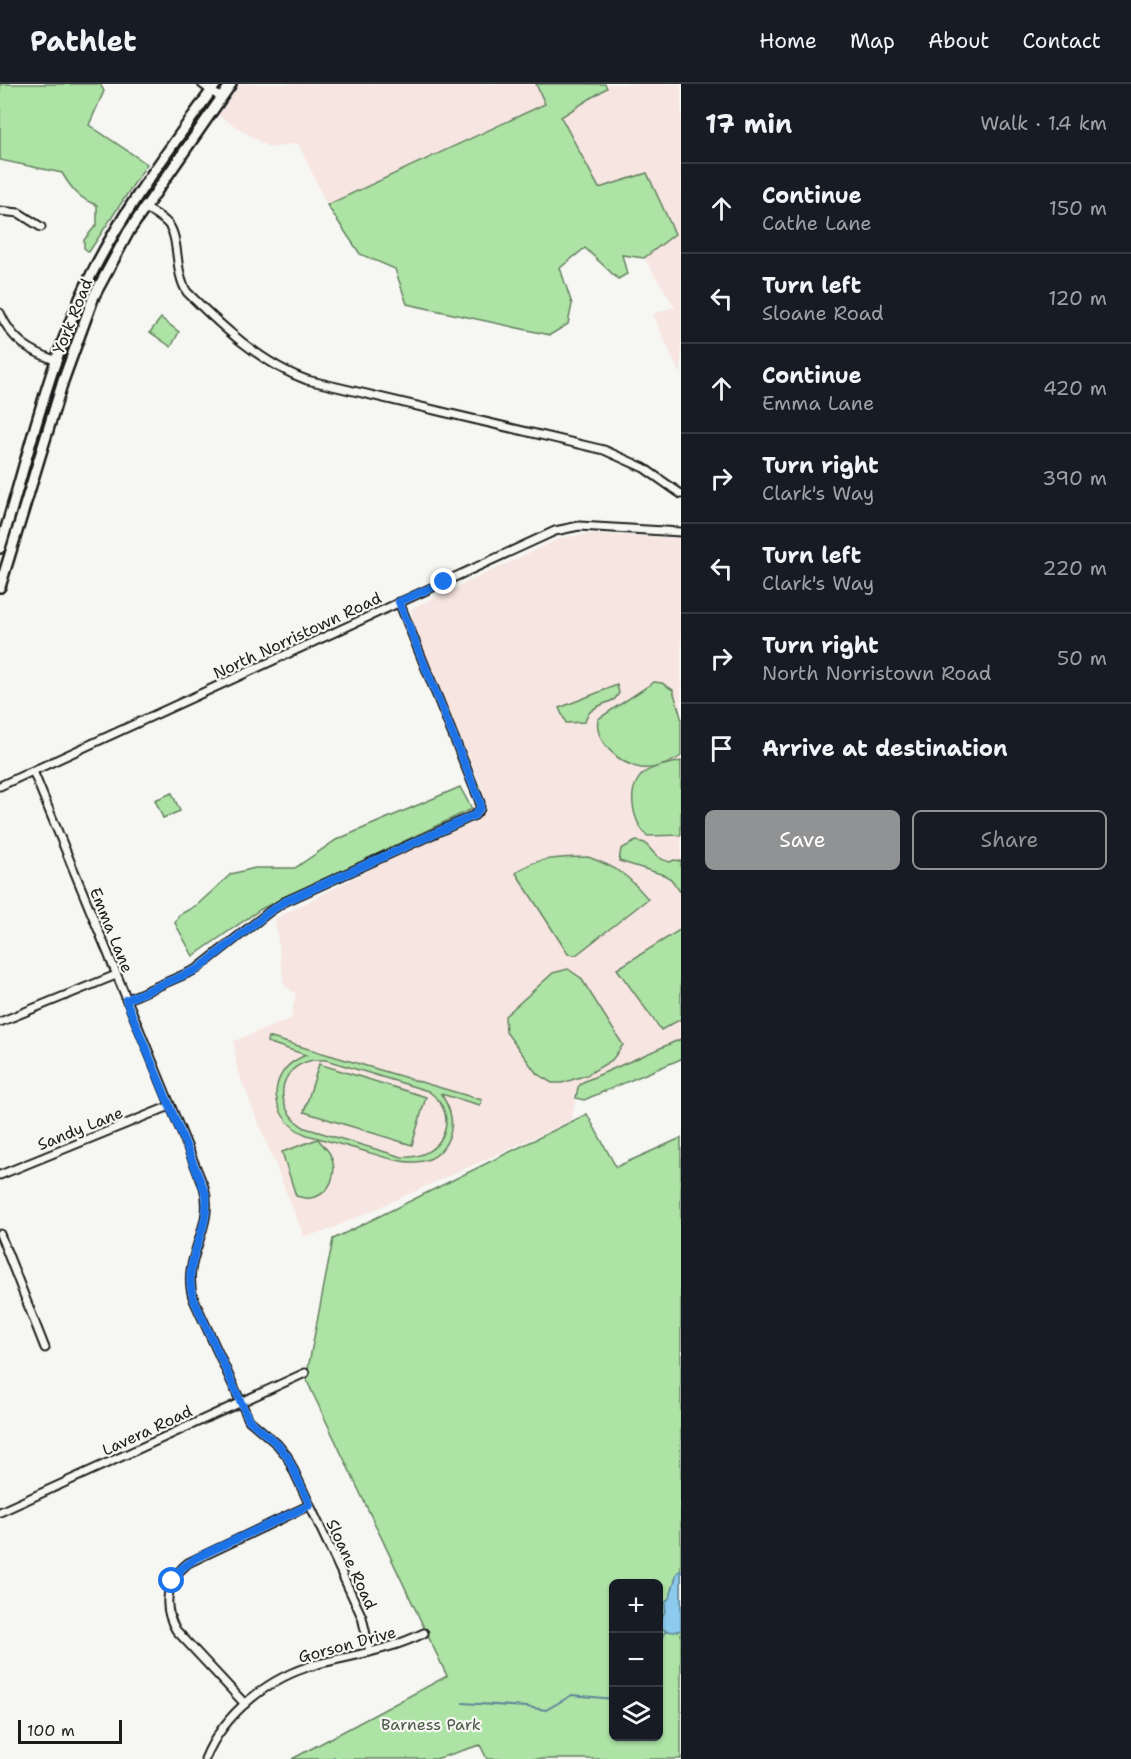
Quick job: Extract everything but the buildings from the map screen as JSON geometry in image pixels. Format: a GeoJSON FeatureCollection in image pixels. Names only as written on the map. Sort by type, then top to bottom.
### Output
{"type":"FeatureCollection","features":[{"type":"Feature","properties":{"kind":"highway","name":"York Road"},"geometry":{"type":"LineString","coordinates":[[0,587],[77,338],[94,296],[144,207],[231,84]]}},
{"type":"Feature","properties":{"kind":"highway","name":"York Road"},"geometry":{"type":"LineString","coordinates":[[0,548],[57,361],[82,294],[135,200],[213,87]]}},
{"type":"Feature","properties":{"kind":"street"},"geometry":{"type":"LineString","coordinates":[[202,84],[213,87],[221,98]]}},
{"type":"Feature","properties":{"kind":"street"},"geometry":{"type":"LineString","coordinates":[[144,207],[165,222],[172,231],[180,280],[187,292],[256,353],[288,373],[307,380],[604,450],[644,468],[681,494]]}},
{"type":"Feature","properties":{"kind":"street"},"geometry":{"type":"LineString","coordinates":[[0,211],[19,213],[41,226]]}},
{"type":"Feature","properties":{"kind":"street"},"geometry":{"type":"LineString","coordinates":[[0,313],[12,334],[25,347],[57,361]]}},
{"type":"Feature","properties":{"kind":"street","name":"North Norristown Road"},"geometry":{"type":"LineString","coordinates":[[0,786],[549,534],[567,528],[590,527],[681,532]]}},
{"type":"Feature","properties":{"kind":"street"},"geometry":{"type":"LineString","coordinates":[[126,1000],[198,969],[284,902],[479,811],[480,802],[399,602]]}},
{"type":"Feature","properties":{"kind":"street","name":"Emma Lane"},"geometry":{"type":"LineString","coordinates":[[33,771],[204,1187],[207,1202],[204,1226],[190,1266],[190,1291],[241,1402]]}},
{"type":"Feature","properties":{"kind":"street"},"geometry":{"type":"LineString","coordinates":[[0,1022],[116,975]]}},
{"type":"Feature","properties":{"kind":"street","name":"Sandy Lane"},"geometry":{"type":"LineString","coordinates":[[0,1175],[170,1106]]}},
{"type":"Feature","properties":{"kind":"street"},"geometry":{"type":"LineString","coordinates":[[0,1234],[45,1348]]}},
{"type":"Feature","properties":{"kind":"street","name":"Lavera Road"},"geometry":{"type":"LineString","coordinates":[[0,1512],[304,1373]]}},
{"type":"Feature","properties":{"kind":"street","name":"Sloane Road"},"geometry":{"type":"LineString","coordinates":[[241,1402],[249,1420],[277,1444],[287,1456],[362,1617],[370,1652]]}},
{"type":"Feature","properties":{"kind":"street"},"geometry":{"type":"LineString","coordinates":[[245,1704],[177,1630],[169,1616],[168,1590],[177,1574],[188,1563],[310,1505]]}},
{"type":"Feature","properties":{"kind":"street","name":"Gorson Drive"},"geometry":{"type":"LineString","coordinates":[[205,1759],[222,1730],[245,1704],[269,1685],[294,1672],[317,1664],[401,1644],[424,1633]]}},
{"type":"Feature","properties":{"kind":"shaded area"},"geometry":{"type":"Polygon","coordinates":[[[240,84],[536,84],[546,104],[327,205],[298,143],[270,148],[218,115],[240,84]]]}},
{"type":"Feature","properties":{"kind":"shaded area"},"geometry":{"type":"Polygon","coordinates":[[[605,84],[681,84],[681,377],[653,314],[675,307],[644,258],[675,234],[647,173],[599,188],[560,116],[607,88],[605,84]]]}},
{"type":"Feature","properties":{"kind":"shaded area"},"geometry":{"type":"Polygon","coordinates":[[[586,534],[680,538],[681,540],[681,861],[670,862],[654,855],[651,850],[625,846],[618,857],[619,861],[671,879],[681,893],[681,1039],[583,1082],[578,1087],[571,1121],[324,1232],[304,1236],[237,1069],[234,1041],[291,1019],[296,994],[284,985],[275,919],[395,857],[475,822],[488,809],[481,785],[415,633],[411,609],[561,538],[586,534]]]}},
{"type":"Feature","properties":{"kind":"green space"},"geometry":{"type":"Polygon","coordinates":[[[0,84],[100,84],[104,91],[89,125],[147,164],[89,252],[84,248],[84,240],[97,224],[97,205],[76,193],[62,173],[0,160],[0,84]]]}},
{"type":"Feature","properties":{"kind":"green space"},"geometry":{"type":"Polygon","coordinates":[[[536,84],[605,84],[607,88],[561,117],[599,188],[647,173],[675,234],[644,258],[622,255],[627,274],[618,279],[585,248],[560,268],[572,304],[568,324],[550,335],[407,304],[395,269],[360,254],[327,205],[545,104],[536,84]]]}},
{"type":"Feature","properties":{"kind":"green space"},"geometry":{"type":"Polygon","coordinates":[[[161,318],[179,332],[171,347],[150,332],[161,318]]]}},
{"type":"Feature","properties":{"kind":"green space"},"geometry":{"type":"Polygon","coordinates":[[[654,682],[662,683],[673,690],[681,717],[681,756],[662,765],[641,768],[625,762],[610,751],[600,736],[598,719],[654,682]]]}},
{"type":"Feature","properties":{"kind":"green space"},"geometry":{"type":"Polygon","coordinates":[[[617,685],[619,693],[615,699],[593,710],[585,722],[566,723],[559,708],[617,685]]]}},
{"type":"Feature","properties":{"kind":"green space"},"geometry":{"type":"Polygon","coordinates":[[[681,761],[681,835],[647,836],[635,813],[633,795],[635,786],[648,770],[681,761]]]}},
{"type":"Feature","properties":{"kind":"green space"},"geometry":{"type":"Polygon","coordinates":[[[460,787],[472,809],[261,909],[193,956],[175,923],[179,915],[197,905],[231,874],[255,868],[295,868],[336,840],[460,787]]]}},
{"type":"Feature","properties":{"kind":"green space"},"geometry":{"type":"Polygon","coordinates":[[[172,793],[180,811],[163,818],[155,800],[172,793]]]}},
{"type":"Feature","properties":{"kind":"green space"},"geometry":{"type":"Polygon","coordinates":[[[636,841],[645,843],[662,859],[670,862],[681,861],[681,893],[671,879],[664,875],[619,861],[621,849],[636,841]]]}},
{"type":"Feature","properties":{"kind":"green space"},"geometry":{"type":"Polygon","coordinates":[[[588,857],[621,873],[634,883],[648,899],[576,955],[568,954],[516,873],[523,867],[541,861],[588,857]]]}},
{"type":"Feature","properties":{"kind":"green space"},"geometry":{"type":"Polygon","coordinates":[[[681,929],[681,1019],[661,1030],[617,969],[681,929]]]}},
{"type":"Feature","properties":{"kind":"green space"},"geometry":{"type":"Polygon","coordinates":[[[568,969],[581,978],[623,1045],[612,1060],[587,1075],[562,1083],[552,1083],[537,1074],[506,1032],[505,1016],[553,973],[568,969]]]}},
{"type":"Feature","properties":{"kind":"green space"},"geometry":{"type":"Polygon","coordinates":[[[268,1037],[482,1100],[480,1105],[441,1094],[449,1109],[451,1120],[451,1131],[442,1149],[434,1157],[423,1161],[400,1161],[388,1158],[307,1135],[289,1123],[278,1106],[277,1087],[286,1068],[306,1055],[267,1042],[268,1037]],[[313,1060],[300,1064],[285,1080],[284,1101],[288,1111],[305,1128],[402,1157],[416,1156],[437,1144],[446,1123],[439,1101],[428,1091],[326,1060],[313,1060]]]}},
{"type":"Feature","properties":{"kind":"green space"},"geometry":{"type":"Polygon","coordinates":[[[681,1039],[681,1059],[584,1100],[576,1098],[578,1087],[583,1082],[681,1039]]]}},
{"type":"Feature","properties":{"kind":"green space"},"geometry":{"type":"Polygon","coordinates":[[[319,1064],[426,1097],[412,1145],[304,1112],[319,1064]]]}},
{"type":"Feature","properties":{"kind":"green space","name":"Barness Park"},"geometry":{"type":"Polygon","coordinates":[[[587,1114],[616,1167],[681,1138],[681,1759],[487,1759],[480,1745],[436,1759],[292,1759],[447,1676],[306,1379],[333,1239],[587,1114]]]}},
{"type":"Feature","properties":{"kind":"green space"},"geometry":{"type":"Polygon","coordinates":[[[318,1139],[333,1161],[331,1182],[328,1188],[317,1196],[307,1198],[296,1196],[282,1152],[318,1139]]]}},
{"type":"Feature","properties":{"kind":"water"},"geometry":{"type":"Polygon","coordinates":[[[681,1570],[681,1630],[669,1631],[663,1629],[663,1615],[665,1603],[670,1597],[677,1573],[681,1570]]]}},
{"type":"Feature","properties":{"kind":"waterway"},"geometry":{"type":"LineString","coordinates":[[663,1636],[666,1631]]}},
{"type":"Feature","properties":{"kind":"waterway"},"geometry":{"type":"LineString","coordinates":[[463,1703],[546,1710],[572,1695],[609,1699]]}},
{"type":"Feature","properties":{"kind":"route"},"geometry":{"type":"LineString","coordinates":[[172,1581],[182,1568],[196,1558],[310,1505],[283,1450],[249,1420],[190,1291],[190,1266],[207,1215],[206,1194],[126,1000],[190,974],[284,902],[475,815],[479,811],[480,802],[399,602],[444,582]]}}]}
